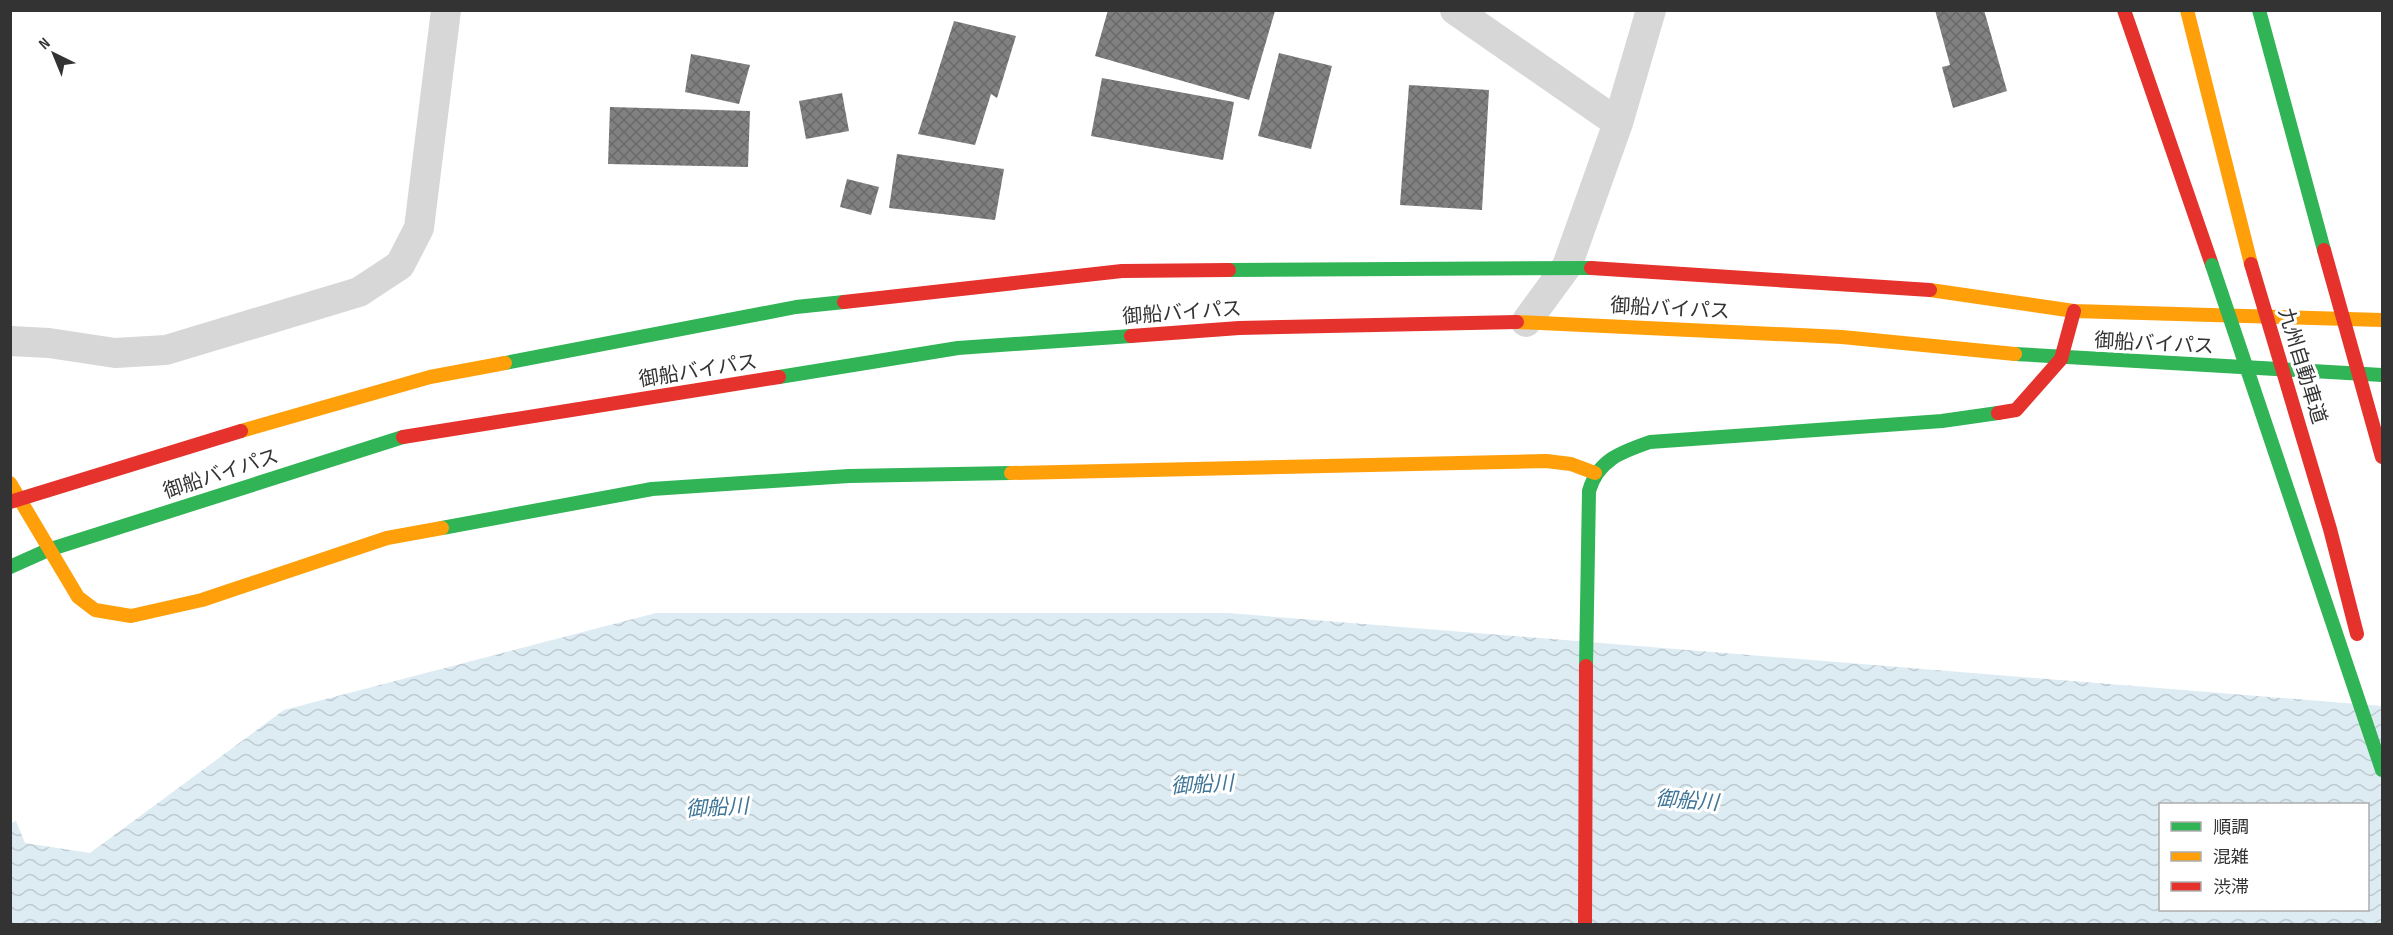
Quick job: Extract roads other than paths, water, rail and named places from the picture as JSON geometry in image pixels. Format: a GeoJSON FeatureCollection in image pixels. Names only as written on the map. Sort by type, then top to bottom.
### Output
{"type":"FeatureCollection","features":[{"type":"Feature","properties":{"kind":"main road"},"geometry":{"type":"LineString","coordinates":[[2124,10],[2382,770]]}},
{"type":"Feature","properties":{"kind":"main road","name":"九州自動車道"},"geometry":{"type":"LineString","coordinates":[[2187,10],[2251,264],[2331,529],[2362,653]]}},
{"type":"Feature","properties":{"kind":"main road"},"geometry":{"type":"LineString","coordinates":[[2259,10],[2382,457]]}},
{"type":"Feature","properties":{"kind":"main road","name":"御船バイパス"},"geometry":{"type":"LineString","coordinates":[[14,500],[222,435],[430,377],[796,307],[1122,271],[1568,266],[1933,290],[2074,311],[2382,320]]}},
{"type":"Feature","properties":{"kind":"main road"},"geometry":{"type":"LineString","coordinates":[[1585,924],[1587,507],[1588,484],[1600,466],[1623,451],[1650,442],[1942,421],[2016,410],[2061,358],[2074,311]]}},
{"type":"Feature","properties":{"kind":"main road","name":"御船バイパス"},"geometry":{"type":"LineString","coordinates":[[10,567],[48,550],[403,437],[958,348],[1239,328],[1526,322],[1842,336],[2061,358],[2382,375]]}},
{"type":"Feature","properties":{"kind":"main road"},"geometry":{"type":"LineString","coordinates":[[10,483],[14,500],[78,597],[96,610],[114,615],[131,616],[202,600],[387,538],[652,489],[861,476],[1546,461],[1571,464],[1595,473]]}},
{"type":"Feature","properties":{"kind":"main road"},"geometry":{"type":"LineString","coordinates":[[2377,709],[2382,732]]}},
{"type":"Feature","properties":{"kind":"street"},"geometry":{"type":"LineString","coordinates":[[10,340],[49,343],[115,353],[166,350],[358,292],[400,265],[419,228],[446,10]]}},
{"type":"Feature","properties":{"kind":"street"},"geometry":{"type":"LineString","coordinates":[[1455,10],[1618,123]]}},
{"type":"Feature","properties":{"kind":"street"},"geometry":{"type":"LineString","coordinates":[[1526,322],[1568,266],[1618,123],[1651,10]]}},
{"type":"Feature","properties":{"kind":"water","name":"御船川"},"geometry":{"type":"Polygon","coordinates":[[[656,613],[1228,613],[2382,706],[2382,924],[11,924],[11,823],[16,821],[25,843],[90,853],[284,710],[656,613]]]}}]}
